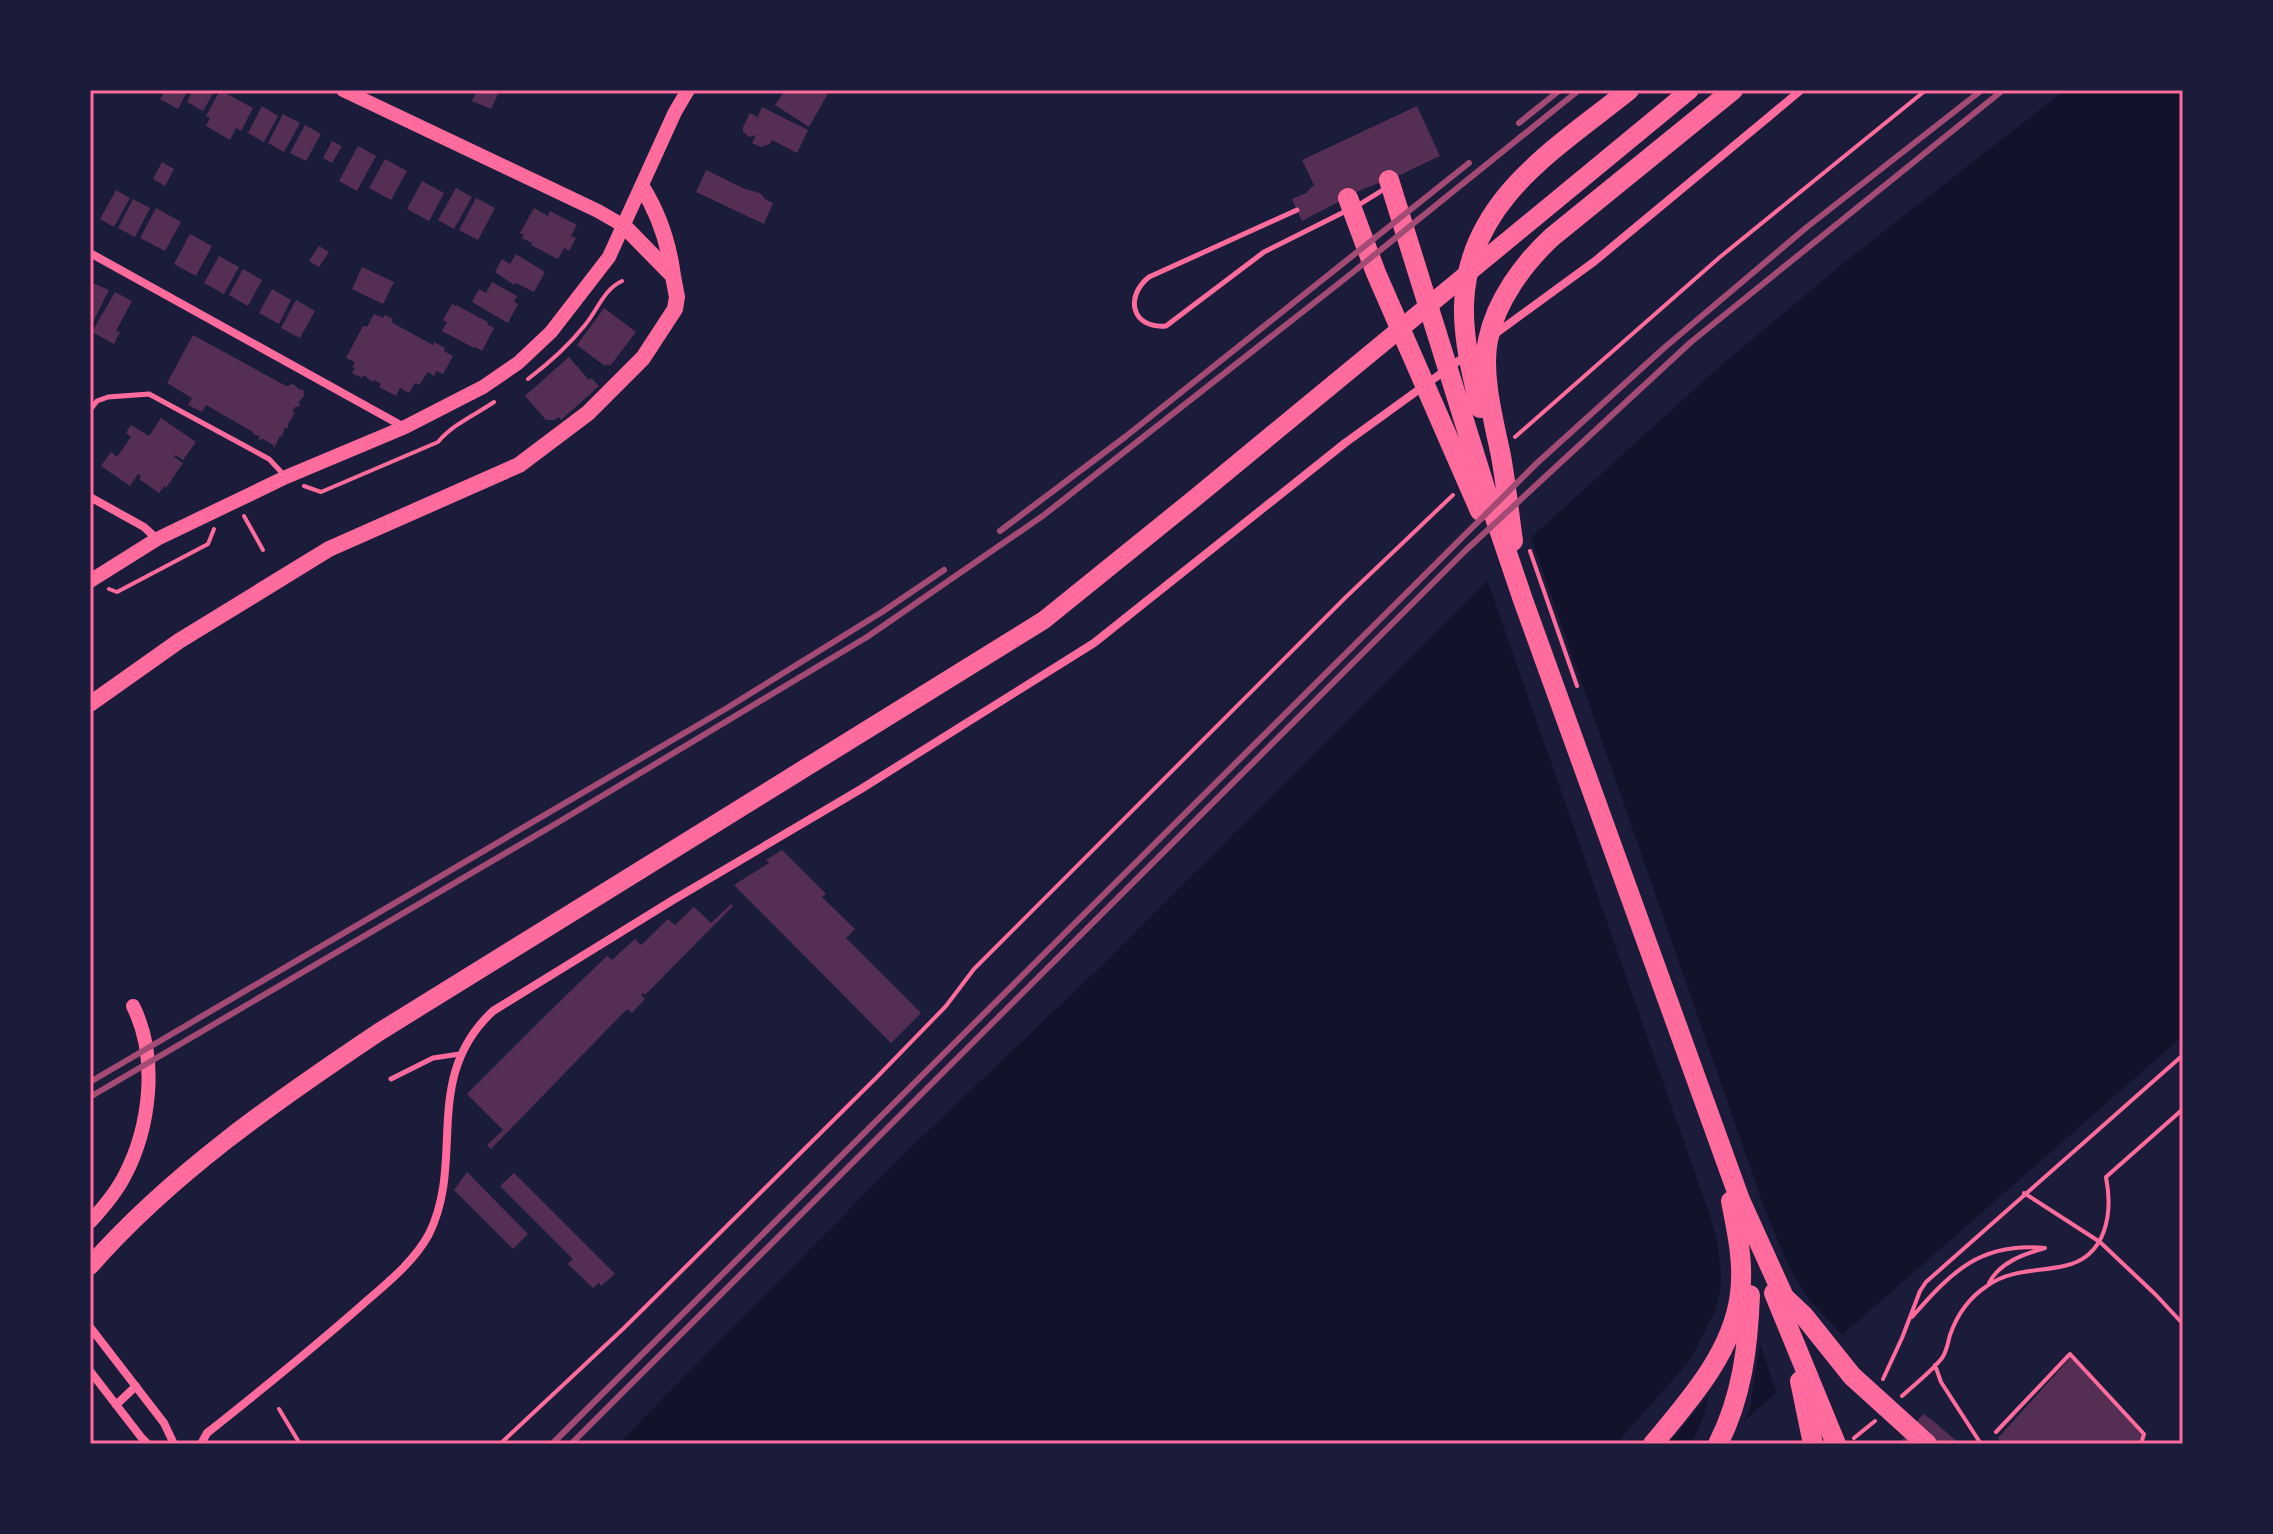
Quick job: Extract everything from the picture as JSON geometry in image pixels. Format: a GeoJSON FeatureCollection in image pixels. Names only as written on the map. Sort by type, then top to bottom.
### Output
{"type":"FeatureCollection","features":[{"type":"Feature","properties":{"kind":"highway"},"geometry":{"type":"LineString","coordinates":[[1518,597],[1466,339],[1464,305],[1469,269],[1486,222],[1510,189],[1629,90]]}},
{"type":"Feature","properties":{"kind":"highway"},"geometry":{"type":"LineString","coordinates":[[1518,597],[1488,381],[1488,340],[1494,322],[1511,287],[1552,237],[1733,90]]}},
{"type":"Feature","properties":{"kind":"highway"},"geometry":{"type":"LineString","coordinates":[[1391,186],[1518,597],[1734,1193],[1836,1444]]}},
{"type":"Feature","properties":{"kind":"highway"},"geometry":{"type":"LineString","coordinates":[[1348,198],[1376,273],[1518,597]]}},
{"type":"Feature","properties":{"kind":"highway"},"geometry":{"type":"LineString","coordinates":[[1734,1193],[1784,1297],[1836,1444]]}},
{"type":"Feature","properties":{"kind":"highway"},"geometry":{"type":"LineString","coordinates":[[1653,1444],[1709,1370],[1737,1311],[1741,1273],[1734,1193]]}},
{"type":"Feature","properties":{"kind":"highway"},"geometry":{"type":"LineString","coordinates":[[1718,1444],[1740,1385],[1749,1317],[1748,1248],[1734,1193]]}},
{"type":"Feature","properties":{"kind":"highway"},"geometry":{"type":"LineString","coordinates":[[1784,1297],[1804,1316],[1852,1376],[1927,1444]]}},
{"type":"Feature","properties":{"kind":"highway"},"geometry":{"type":"LineString","coordinates":[[1789,1330],[1813,1444]]}},
{"type":"Feature","properties":{"kind":"main road"},"geometry":{"type":"LineString","coordinates":[[90,1266],[190,1170],[284,1096],[379,1032],[1044,620],[1690,90]]}},
{"type":"Feature","properties":{"kind":"main road"},"geometry":{"type":"LineString","coordinates":[[90,704],[179,641],[329,549],[519,465],[588,413],[643,358],[675,309],[677,297],[670,255],[653,205],[642,187]]}},
{"type":"Feature","properties":{"kind":"main road"},"geometry":{"type":"LineString","coordinates":[[624,226],[673,276]]}},
{"type":"Feature","properties":{"kind":"street"},"geometry":{"type":"LineString","coordinates":[[343,90],[624,226]]}},
{"type":"Feature","properties":{"kind":"street"},"geometry":{"type":"LineString","coordinates":[[90,581],[157,539],[286,477],[405,427],[483,387],[518,363],[551,332],[609,257],[688,90]]}},
{"type":"Feature","properties":{"kind":"street"},"geometry":{"type":"LineString","coordinates":[[201,1444],[207,1433],[299,1360],[418,1250],[433,1223],[441,1194],[454,1072],[460,1054],[478,1025],[503,1004],[861,789],[1094,643],[1345,443],[1595,261],[1801,90]]}},
{"type":"Feature","properties":{"kind":"street"},"geometry":{"type":"LineString","coordinates":[[90,253],[405,427]]}},
{"type":"Feature","properties":{"kind":"street"},"geometry":{"type":"LineString","coordinates":[[90,497],[144,527],[157,539]]}},
{"type":"Feature","properties":{"kind":"street"},"geometry":{"type":"LineString","coordinates":[[90,1222],[124,1177],[142,1133],[148,1070],[144,1036],[136,1010]]}},
{"type":"Feature","properties":{"kind":"street"},"geometry":{"type":"LineString","coordinates":[[90,1327],[164,1423],[174,1444]]}},
{"type":"Feature","properties":{"kind":"street"},"geometry":{"type":"LineString","coordinates":[[90,1371],[148,1444]]}},
{"type":"Feature","properties":{"kind":"street"},"geometry":{"type":"LineString","coordinates":[[116,1405],[136,1386]]}},
{"type":"Feature","properties":{"kind":"lane"},"geometry":{"type":"LineString","coordinates":[[1297,210],[1149,277],[1135,294],[1134,305],[1138,316],[1155,327],[1166,326],[1264,252],[1391,186]]}},
{"type":"Feature","properties":{"kind":"lane"},"geometry":{"type":"LineString","coordinates":[[90,410],[97,401],[108,397],[149,394],[269,459],[286,477]]}},
{"type":"Feature","properties":{"kind":"lane"},"geometry":{"type":"LineString","coordinates":[[391,1079],[433,1058],[460,1054]]}},
{"type":"Feature","properties":{"kind":"path"},"geometry":{"type":"LineString","coordinates":[[1514,438],[1720,257],[1926,90]]}},
{"type":"Feature","properties":{"kind":"path"},"geometry":{"type":"LineString","coordinates":[[500,1444],[624,1328],[877,1077],[946,1006],[974,969],[1346,597],[1456,492]]}},
{"type":"Feature","properties":{"kind":"path"},"geometry":{"type":"LineString","coordinates":[[243,514],[263,550]]}},
{"type":"Feature","properties":{"kind":"path"},"geometry":{"type":"LineString","coordinates":[[1527,541],[1578,689]]}},
{"type":"Feature","properties":{"kind":"path"},"geometry":{"type":"LineString","coordinates":[[1876,1378],[1882,1386],[1926,1282],[2183,1055]]}},
{"type":"Feature","properties":{"kind":"path"},"geometry":{"type":"LineString","coordinates":[[1988,1285],[2023,1271],[2077,1263],[2089,1254],[2100,1242],[2109,1218],[2106,1177],[2183,1109]]}},
{"type":"Feature","properties":{"kind":"path"},"geometry":{"type":"LineString","coordinates":[[2024,1193],[2100,1242],[2183,1324]]}},
{"type":"Feature","properties":{"kind":"path"},"geometry":{"type":"LineString","coordinates":[[1902,1396],[1944,1356],[1960,1314],[1988,1285],[1994,1273],[2024,1254],[2045,1248],[2024,1246],[1994,1252],[1965,1264],[1941,1283],[1909,1320]]}},
{"type":"Feature","properties":{"kind":"path"},"geometry":{"type":"LineString","coordinates":[[1996,1432],[2070,1354],[2144,1434],[2141,1444]]}},
{"type":"Feature","properties":{"kind":"path"},"geometry":{"type":"LineString","coordinates":[[1935,1365],[1941,1382],[1981,1444]]}},
{"type":"Feature","properties":{"kind":"path"},"geometry":{"type":"LineString","coordinates":[[1895,1396],[1905,1405]]}},
{"type":"Feature","properties":{"kind":"path"},"geometry":{"type":"LineString","coordinates":[[279,1409],[300,1444]]}},
{"type":"Feature","properties":{"kind":"path"},"geometry":{"type":"LineString","coordinates":[[1867,1422],[1862,1434],[1882,1415]]}},
{"type":"Feature","properties":{"kind":"shaded area"},"geometry":{"type":"Polygon","coordinates":[[[2065,90],[2183,90],[2183,1036],[1718,1444],[618,1444],[907,1151],[1098,969],[1524,544],[1719,367],[1847,260],[2065,90]]]}},
{"type":"Feature","properties":{"kind":"pier"},"geometry":{"type":"Polygon","coordinates":[[[1530,534],[1764,1207],[1790,1269],[1808,1298],[1845,1338],[1778,1397],[1760,1343],[1750,1408],[1739,1431],[1724,1444],[1691,1444],[1709,1395],[1669,1444],[1616,1444],[1691,1359],[1716,1309],[1721,1273],[1710,1216],[1486,577],[1530,534]]]}},
{"type":"Feature","properties":{"kind":"building"},"geometry":{"type":"Polygon","coordinates":[[[165,90],[188,90],[178,109],[160,99],[165,90]]]}},
{"type":"Feature","properties":{"kind":"building"},"geometry":{"type":"Polygon","coordinates":[[[193,90],[215,90],[203,111],[187,102],[193,90]]]}},
{"type":"Feature","properties":{"kind":"building"},"geometry":{"type":"Polygon","coordinates":[[[220,90],[253,108],[241,131],[236,128],[230,140],[206,126],[210,118],[206,116],[220,90]]]}},
{"type":"Feature","properties":{"kind":"building"},"geometry":{"type":"Polygon","coordinates":[[[477,90],[500,90],[491,109],[472,101],[477,90]]]}},
{"type":"Feature","properties":{"kind":"building"},"geometry":{"type":"Polygon","coordinates":[[[782,90],[830,90],[809,127],[775,105],[782,90]]]}},
{"type":"Feature","properties":{"kind":"building"},"geometry":{"type":"Polygon","coordinates":[[[262,106],[278,116],[264,142],[248,133],[262,106]]]}},
{"type":"Feature","properties":{"kind":"building"},"geometry":{"type":"Polygon","coordinates":[[[1417,106],[1440,156],[1363,189],[1302,221],[1292,199],[1306,193],[1314,185],[1302,160],[1417,106]]]}},
{"type":"Feature","properties":{"kind":"building"},"geometry":{"type":"Polygon","coordinates":[[[762,107],[808,130],[797,153],[772,140],[761,147],[752,143],[756,135],[749,137],[743,132],[750,113],[759,118],[762,107]]]}},
{"type":"Feature","properties":{"kind":"building"},"geometry":{"type":"Polygon","coordinates":[[[283,114],[300,123],[284,152],[268,143],[283,114]]]}},
{"type":"Feature","properties":{"kind":"building"},"geometry":{"type":"Polygon","coordinates":[[[305,125],[321,134],[306,161],[290,153],[305,125]]]}},
{"type":"Feature","properties":{"kind":"building"},"geometry":{"type":"Polygon","coordinates":[[[332,141],[342,146],[332,163],[323,158],[332,141]]]}},
{"type":"Feature","properties":{"kind":"building"},"geometry":{"type":"Polygon","coordinates":[[[358,146],[376,156],[357,191],[339,181],[358,146]]]}},
{"type":"Feature","properties":{"kind":"building"},"geometry":{"type":"Polygon","coordinates":[[[385,159],[407,171],[391,200],[369,188],[385,159]]]}},
{"type":"Feature","properties":{"kind":"building"},"geometry":{"type":"Polygon","coordinates":[[[162,162],[174,169],[165,186],[153,179],[162,162]]]}},
{"type":"Feature","properties":{"kind":"building"},"geometry":{"type":"Polygon","coordinates":[[[706,170],[760,193],[773,203],[764,224],[696,192],[706,170]]]}},
{"type":"Feature","properties":{"kind":"building"},"geometry":{"type":"Polygon","coordinates":[[[422,181],[444,193],[429,221],[407,209],[422,181]]]}},
{"type":"Feature","properties":{"kind":"building"},"geometry":{"type":"Polygon","coordinates":[[[456,188],[472,197],[454,229],[438,220],[456,188]]]}},
{"type":"Feature","properties":{"kind":"building"},"geometry":{"type":"Polygon","coordinates":[[[116,190],[130,198],[114,227],[100,219],[116,190]]]}},
{"type":"Feature","properties":{"kind":"building"},"geometry":{"type":"Polygon","coordinates":[[[476,198],[495,208],[478,240],[459,230],[476,198]]]}},
{"type":"Feature","properties":{"kind":"building"},"geometry":{"type":"Polygon","coordinates":[[[133,199],[150,208],[135,237],[118,228],[133,199]]]}},
{"type":"Feature","properties":{"kind":"building"},"geometry":{"type":"Polygon","coordinates":[[[156,208],[181,222],[165,251],[140,238],[156,208]]]}},
{"type":"Feature","properties":{"kind":"building"},"geometry":{"type":"Polygon","coordinates":[[[534,208],[548,216],[550,211],[577,225],[571,236],[576,238],[569,251],[564,248],[558,259],[522,238],[524,235],[520,233],[534,208]]]}},
{"type":"Feature","properties":{"kind":"building"},"geometry":{"type":"Polygon","coordinates":[[[190,234],[212,246],[196,276],[174,264],[190,234]]]}},
{"type":"Feature","properties":{"kind":"building"},"geometry":{"type":"Polygon","coordinates":[[[319,246],[329,252],[319,267],[309,261],[319,246]]]}},
{"type":"Feature","properties":{"kind":"building"},"geometry":{"type":"Polygon","coordinates":[[[516,254],[545,272],[534,292],[516,283],[514,285],[495,272],[502,259],[510,264],[516,254]]]}},
{"type":"Feature","properties":{"kind":"building"},"geometry":{"type":"Polygon","coordinates":[[[219,256],[239,267],[224,294],[204,283],[219,256]]]}},
{"type":"Feature","properties":{"kind":"building"},"geometry":{"type":"Polygon","coordinates":[[[362,267],[394,282],[383,304],[352,289],[362,267]]]}},
{"type":"Feature","properties":{"kind":"building"},"geometry":{"type":"Polygon","coordinates":[[[243,269],[262,280],[248,306],[229,295],[243,269]]]}},
{"type":"Feature","properties":{"kind":"building"},"geometry":{"type":"Polygon","coordinates":[[[90,282],[109,290],[93,322],[90,320],[90,282]]]}},
{"type":"Feature","properties":{"kind":"building"},"geometry":{"type":"Polygon","coordinates":[[[492,282],[517,296],[514,302],[518,304],[508,323],[472,302],[479,289],[486,293],[492,282]]]}},
{"type":"Feature","properties":{"kind":"building"},"geometry":{"type":"Polygon","coordinates":[[[272,289],[291,300],[279,324],[259,313],[272,289]]]}},
{"type":"Feature","properties":{"kind":"building"},"geometry":{"type":"Polygon","coordinates":[[[115,292],[132,301],[116,331],[120,332],[114,344],[92,332],[115,292]]]}},
{"type":"Feature","properties":{"kind":"building"},"geometry":{"type":"Polygon","coordinates":[[[296,300],[315,311],[300,338],[281,328],[296,300]]]}},
{"type":"Feature","properties":{"kind":"building"},"geometry":{"type":"Polygon","coordinates":[[[452,304],[494,328],[482,351],[442,331],[447,322],[443,320],[452,304]]]}},
{"type":"Feature","properties":{"kind":"building"},"geometry":{"type":"Polygon","coordinates":[[[604,308],[636,332],[610,366],[605,366],[577,345],[604,308]]]}},
{"type":"Feature","properties":{"kind":"building"},"geometry":{"type":"Polygon","coordinates":[[[374,314],[383,318],[385,315],[393,319],[391,322],[433,345],[434,342],[445,348],[444,351],[453,356],[443,374],[436,371],[434,376],[428,372],[409,393],[400,388],[396,396],[379,387],[381,384],[374,380],[372,382],[364,375],[362,378],[352,373],[355,362],[346,358],[363,326],[367,327],[374,314]]]}},
{"type":"Feature","properties":{"kind":"building"},"geometry":{"type":"Polygon","coordinates":[[[193,335],[286,386],[293,384],[303,389],[300,406],[295,407],[288,428],[285,427],[274,448],[263,439],[258,441],[260,436],[206,405],[202,412],[188,405],[192,398],[167,383],[193,335]]]}},
{"type":"Feature","properties":{"kind":"building"},"geometry":{"type":"Polygon","coordinates":[[[569,357],[589,380],[591,378],[599,386],[561,420],[559,417],[546,420],[525,396],[569,357]]]}},
{"type":"Feature","properties":{"kind":"building"},"geometry":{"type":"Polygon","coordinates":[[[161,418],[196,442],[183,460],[176,455],[174,457],[183,463],[166,488],[164,486],[159,493],[139,479],[141,476],[138,474],[130,486],[101,466],[111,452],[117,457],[131,437],[126,433],[131,425],[149,436],[161,418]]]}},
{"type":"Feature","properties":{"kind":"building"},"geometry":{"type":"Polygon","coordinates":[[[782,850],[826,894],[822,897],[855,929],[846,938],[921,1013],[891,1043],[734,885],[769,863],[766,860],[782,850]]]}},
{"type":"Feature","properties":{"kind":"building"},"geometry":{"type":"Polygon","coordinates":[[[731,904],[733,906],[645,995],[641,995],[645,999],[632,1013],[627,1009],[491,1149],[487,1145],[503,1130],[467,1094],[607,956],[612,960],[635,939],[641,945],[668,919],[675,925],[694,907],[711,923],[731,904]]]}},
{"type":"Feature","properties":{"kind":"building"},"geometry":{"type":"Polygon","coordinates":[[[467,1172],[528,1234],[513,1249],[454,1190],[467,1172]]]}},
{"type":"Feature","properties":{"kind":"building"},"geometry":{"type":"Polygon","coordinates":[[[514,1173],[615,1274],[601,1286],[599,1283],[593,1288],[568,1264],[573,1259],[500,1186],[514,1173]]]}},
{"type":"Feature","properties":{"kind":"building"},"geometry":{"type":"Polygon","coordinates":[[[2072,1356],[2143,1436],[2140,1444],[2002,1444],[1998,1438],[2072,1356]]]}},
{"type":"Feature","properties":{"kind":"building"},"geometry":{"type":"Polygon","coordinates":[[[1923,1414],[1932,1420],[1960,1444],[1899,1444],[1923,1414]]]}},
{"type":"Feature","properties":{"kind":"railway"},"geometry":{"type":"LineString","coordinates":[[1519,123],[1560,90]]}},
{"type":"Feature","properties":{"kind":"railway"},"geometry":{"type":"LineString","coordinates":[[90,1097],[867,637],[1044,515],[1579,90]]}},
{"type":"Feature","properties":{"kind":"railway"},"geometry":{"type":"LineString","coordinates":[[552,1444],[1536,464],[1664,348],[1807,227],[1982,90]]}},
{"type":"Feature","properties":{"kind":"railway"},"geometry":{"type":"LineString","coordinates":[[571,1444],[1465,551],[1691,342],[2003,90]]}},
{"type":"Feature","properties":{"kind":"railway"},"geometry":{"type":"LineString","coordinates":[[1000,531],[1125,437],[1469,163]]}},
{"type":"Feature","properties":{"kind":"railway"},"geometry":{"type":"LineString","coordinates":[[90,1082],[727,708],[944,570]]}}]}
